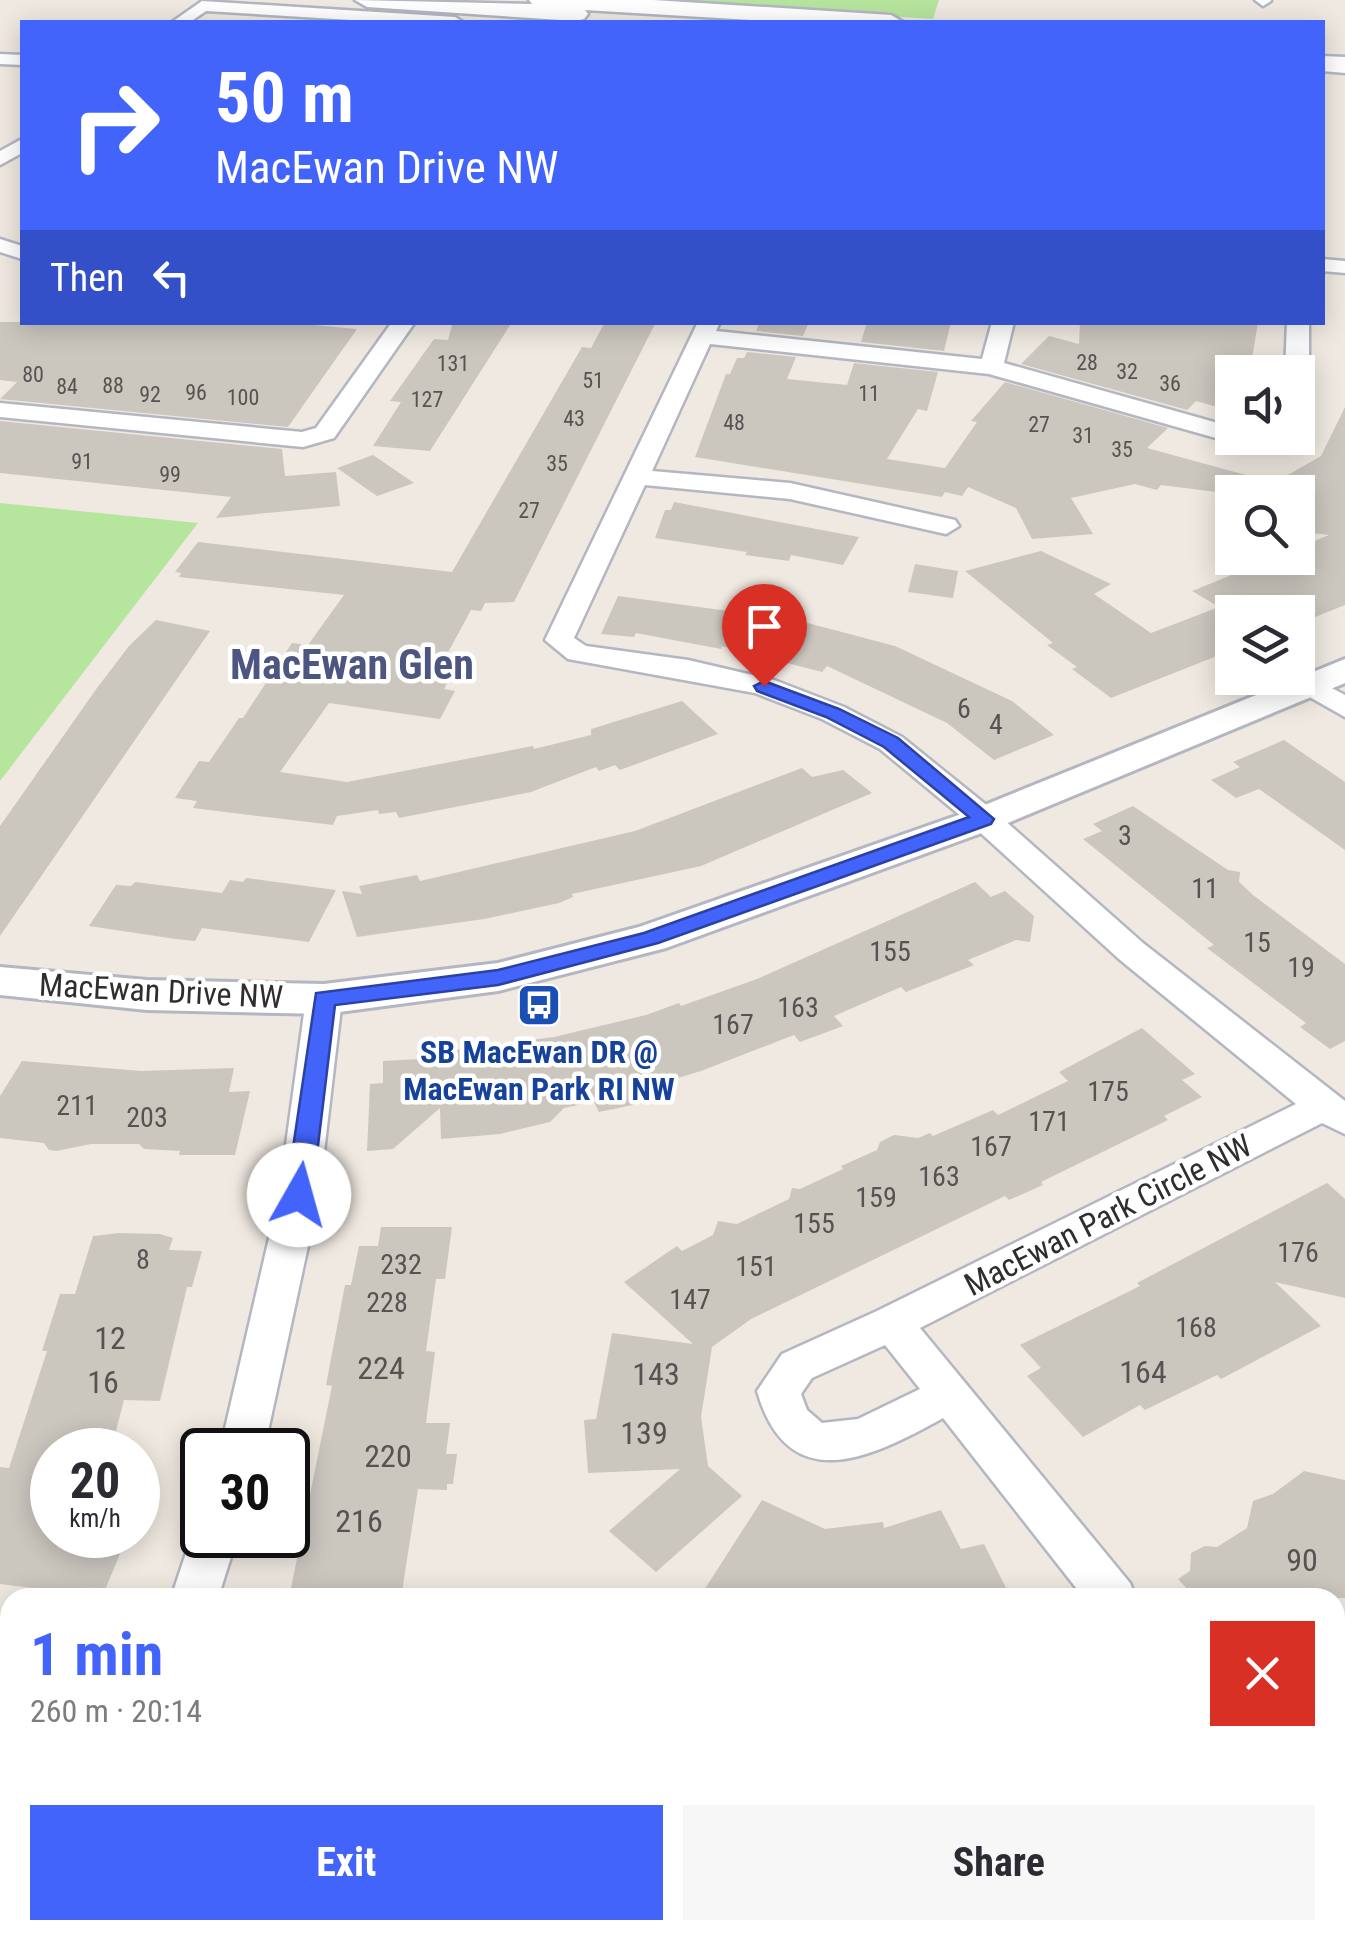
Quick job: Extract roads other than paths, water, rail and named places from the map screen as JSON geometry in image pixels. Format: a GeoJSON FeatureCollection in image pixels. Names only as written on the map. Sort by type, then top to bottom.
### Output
{"type":"FeatureCollection","features":[{"type":"Feature","properties":{"kind":"main road"},"geometry":{"type":"LineString","coordinates":[[367,0],[672,20]]}},
{"type":"Feature","properties":{"kind":"main road"},"geometry":{"type":"LineString","coordinates":[[541,0],[859,20]]}},
{"type":"Feature","properties":{"kind":"street"},"geometry":{"type":"LineString","coordinates":[[183,20],[202,6],[385,20]]}},
{"type":"Feature","properties":{"kind":"street"},"geometry":{"type":"LineString","coordinates":[[0,410],[303,440],[324,433],[402,325]]}},
{"type":"Feature","properties":{"kind":"street"},"geometry":{"type":"LineString","coordinates":[[991,367],[1002,325]]}},
{"type":"Feature","properties":{"kind":"street"},"geometry":{"type":"LineString","coordinates":[[1297,355],[1298,325]]}},
{"type":"Feature","properties":{"kind":"street"},"geometry":{"type":"LineString","coordinates":[[946,526],[790,491],[638,477],[706,329],[991,367],[1215,429]]}},
{"type":"Feature","properties":{"kind":"street","name":"MacEwan Park Circle NW"},"geometry":{"type":"LineString","coordinates":[[638,477],[560,640],[578,653],[764,686],[891,742],[984,819],[1131,951],[1335,1113],[797,1366],[779,1391],[788,1419],[807,1438],[848,1443],[952,1393]]}},
{"type":"Feature","properties":{"kind":"street"},"geometry":{"type":"LineString","coordinates":[[1327,677],[1345,708]]}},
{"type":"Feature","properties":{"kind":"street","name":"MacEwan Drive NW"},"geometry":{"type":"LineString","coordinates":[[0,981],[147,994],[324,999],[498,977],[650,938],[984,819],[1327,677]]}},
{"type":"Feature","properties":{"kind":"street"},"geometry":{"type":"LineString","coordinates":[[247,1428],[299,1195],[324,999]]}},
{"type":"Feature","properties":{"kind":"street"},"geometry":{"type":"LineString","coordinates":[[892,1323],[1106,1588]]}},
{"type":"Feature","properties":{"kind":"street"},"geometry":{"type":"LineString","coordinates":[[197,1588],[207,1558]]}},
{"type":"Feature","properties":{"kind":"place","name":"SB MacEwan DR @ MacEwan Park RI NW"},"geometry":{"type":"Point","coordinates":[539,1005]}},
{"type":"Feature","properties":{"kind":"district","name":"MacEwan Glen"},"geometry":{"type":"Point","coordinates":[352,664]}}]}
